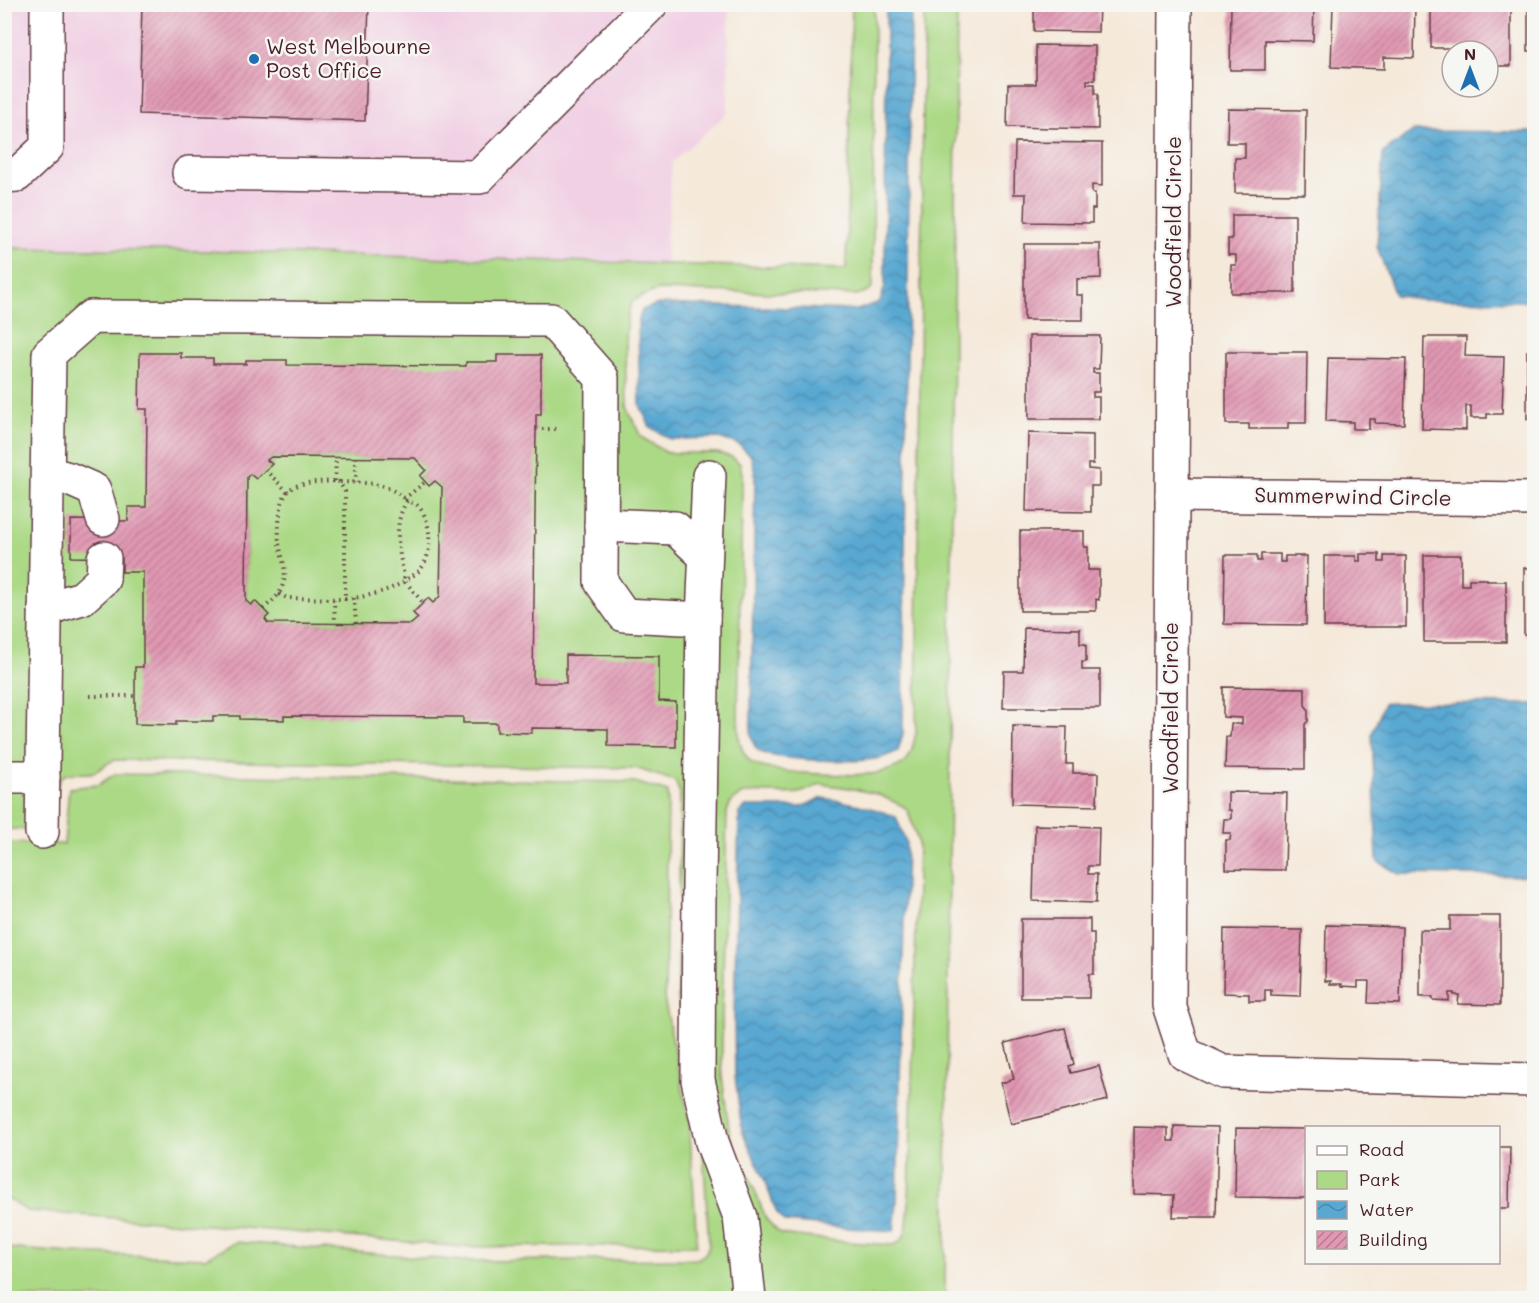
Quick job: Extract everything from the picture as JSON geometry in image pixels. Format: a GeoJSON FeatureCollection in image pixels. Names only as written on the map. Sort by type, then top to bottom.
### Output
{"type":"FeatureCollection","features":[{"type":"Feature","properties":{"kind":"street"},"geometry":{"type":"LineString","coordinates":[[4,176],[17,175],[47,147],[47,4]]}},
{"type":"Feature","properties":{"kind":"street"},"geometry":{"type":"LineString","coordinates":[[189,173],[479,177],[651,4]]}},
{"type":"Feature","properties":{"kind":"street","name":"Woodfield Circle"},"geometry":{"type":"LineString","coordinates":[[1175,4],[1169,1005],[1185,1054],[1222,1072],[1534,1080]]}},
{"type":"Feature","properties":{"kind":"street"},"geometry":{"type":"LineString","coordinates":[[42,831],[49,354],[91,317],[550,320],[602,378],[601,582],[624,615],[703,619]]}},
{"type":"Feature","properties":{"kind":"street"},"geometry":{"type":"LineString","coordinates":[[48,473],[94,490],[104,519]]}},
{"type":"Feature","properties":{"kind":"street"},"geometry":{"type":"LineString","coordinates":[[709,476],[703,619],[698,1080],[712,1142],[740,1217],[749,1299]]}},
{"type":"Feature","properties":{"kind":"street","name":"Summerwind Circle"},"geometry":{"type":"LineString","coordinates":[[1172,495],[1534,499]]}},
{"type":"Feature","properties":{"kind":"street"},"geometry":{"type":"LineString","coordinates":[[602,525],[675,528],[705,556]]}},
{"type":"Feature","properties":{"kind":"street"},"geometry":{"type":"LineString","coordinates":[[45,609],[82,598],[103,579],[104,558]]}},
{"type":"Feature","properties":{"kind":"street"},"geometry":{"type":"LineString","coordinates":[[4,777],[43,777]]}},
{"type":"Feature","properties":{"kind":"path"},"geometry":{"type":"LineString","coordinates":[[536,429],[560,429]]}},
{"type":"Feature","properties":{"kind":"path"},"geometry":{"type":"LineString","coordinates":[[336,457],[337,482],[345,491],[345,599]]}},
{"type":"Feature","properties":{"kind":"path"},"geometry":{"type":"LineString","coordinates":[[356,457],[356,483]]}},
{"type":"Feature","properties":{"kind":"path"},"geometry":{"type":"LineString","coordinates":[[265,470],[288,492]]}},
{"type":"Feature","properties":{"kind":"path"},"geometry":{"type":"LineString","coordinates":[[423,603],[405,581],[398,547],[398,528],[406,500],[425,482]]}},
{"type":"Feature","properties":{"kind":"path"},"geometry":{"type":"LineString","coordinates":[[263,609],[279,594],[284,581],[279,543],[279,521],[284,496],[288,492],[302,484],[372,483],[386,486],[416,504],[424,516],[430,537],[428,555],[420,570],[394,587],[365,597],[345,599],[286,598],[279,594]]}},
{"type":"Feature","properties":{"kind":"path"},"geometry":{"type":"LineString","coordinates":[[354,598],[356,623]]}},
{"type":"Feature","properties":{"kind":"path"},"geometry":{"type":"LineString","coordinates":[[334,599],[335,623]]}},
{"type":"Feature","properties":{"kind":"path"},"geometry":{"type":"LineString","coordinates":[[90,696],[135,696]]}},
{"type":"Feature","properties":{"kind":"shaded area"},"geometry":{"type":"Polygon","coordinates":[[[5,5],[729,5],[728,112],[672,162],[665,264],[165,250],[5,248],[5,5]]]}},
{"type":"Feature","properties":{"kind":"green space"},"geometry":{"type":"Polygon","coordinates":[[[852,5],[874,5],[873,284],[870,291],[856,295],[659,290],[641,296],[633,302],[629,310],[625,336],[627,406],[641,437],[667,453],[717,453],[732,457],[740,464],[742,500],[738,715],[743,752],[751,762],[760,766],[815,774],[856,775],[882,772],[904,763],[911,754],[916,734],[924,5],[957,5],[945,1298],[5,1298],[4,1248],[205,1258],[236,1242],[465,1261],[697,1259],[705,1253],[709,1244],[701,1118],[678,1001],[680,793],[675,781],[635,768],[115,760],[94,772],[68,774],[61,778],[56,791],[53,830],[5,829],[5,248],[165,250],[846,269],[852,5]],[[266,443],[245,461],[234,601],[254,627],[397,638],[446,614],[454,484],[419,445],[266,443]],[[820,784],[798,793],[747,793],[731,802],[727,812],[722,1077],[730,1137],[766,1219],[780,1234],[893,1245],[902,1238],[908,1222],[918,842],[908,811],[903,806],[877,794],[820,784]]]}},
{"type":"Feature","properties":{"kind":"green space"},"geometry":{"type":"Polygon","coordinates":[[[271,457],[415,458],[426,470],[420,477],[429,486],[435,481],[442,487],[440,596],[433,603],[428,598],[413,613],[418,618],[411,624],[268,623],[265,619],[269,614],[255,601],[251,605],[246,601],[247,477],[250,474],[256,479],[272,465],[267,460],[271,457]]]}},
{"type":"Feature","properties":{"kind":"green space"},"geometry":{"type":"Polygon","coordinates":[[[115,774],[635,782],[668,792],[665,1003],[689,1119],[697,1245],[464,1247],[27,1211],[5,1197],[4,843],[64,844],[69,788],[98,785],[115,774]]]}},
{"type":"Feature","properties":{"kind":"water"},"geometry":{"type":"Polygon","coordinates":[[[886,5],[911,5],[903,734],[898,751],[878,758],[833,761],[780,757],[758,750],[751,734],[755,473],[751,456],[738,444],[719,438],[670,439],[650,427],[640,405],[638,323],[642,310],[658,304],[857,310],[880,302],[885,286],[886,5]]]}},
{"type":"Feature","properties":{"kind":"water"},"geometry":{"type":"Polygon","coordinates":[[[1413,131],[1534,132],[1534,301],[1424,300],[1395,295],[1377,247],[1383,153],[1413,131]]]}},
{"type":"Feature","properties":{"kind":"water"},"geometry":{"type":"Polygon","coordinates":[[[1384,703],[1534,704],[1534,876],[1399,874],[1377,861],[1372,734],[1384,703]]]}},
{"type":"Feature","properties":{"kind":"water"},"geometry":{"type":"Polygon","coordinates":[[[822,798],[859,805],[896,817],[906,842],[897,1203],[894,1231],[785,1222],[777,1213],[742,1131],[735,1076],[734,1017],[739,813],[745,807],[801,807],[822,798]]]}},
{"type":"Feature","properties":{"kind":"building","name":"West Melbourne Post Office"},"geometry":{"type":"Polygon","coordinates":[[[142,4],[369,4],[365,121],[139,114],[142,4]]]}},
{"type":"Feature","properties":{"kind":"building"},"geometry":{"type":"Polygon","coordinates":[[[1034,4],[1099,4],[1098,32],[1034,31],[1034,4]]]}},
{"type":"Feature","properties":{"kind":"building"},"geometry":{"type":"Polygon","coordinates":[[[1231,4],[1314,4],[1313,41],[1265,40],[1265,70],[1230,70],[1231,4]]]}},
{"type":"Feature","properties":{"kind":"building"},"geometry":{"type":"Polygon","coordinates":[[[1333,4],[1415,4],[1414,58],[1384,57],[1384,69],[1331,67],[1333,4]]]}},
{"type":"Feature","properties":{"kind":"building"},"geometry":{"type":"Polygon","coordinates":[[[1431,4],[1511,4],[1511,66],[1500,66],[1500,39],[1440,39],[1440,48],[1431,48],[1431,4]]]}},
{"type":"Feature","properties":{"kind":"building"},"geometry":{"type":"Polygon","coordinates":[[[1528,4],[1534,4],[1534,51],[1528,51],[1528,4]]]}},
{"type":"Feature","properties":{"kind":"building"},"geometry":{"type":"Polygon","coordinates":[[[1036,45],[1095,46],[1095,80],[1087,80],[1087,84],[1095,84],[1095,94],[1098,94],[1098,129],[1007,127],[1008,84],[1036,84],[1036,45]]]}},
{"type":"Feature","properties":{"kind":"building"},"geometry":{"type":"Polygon","coordinates":[[[1228,109],[1306,110],[1305,194],[1235,193],[1235,158],[1245,158],[1245,143],[1227,143],[1228,109]]]}},
{"type":"Feature","properties":{"kind":"building"},"geometry":{"type":"Polygon","coordinates":[[[1015,142],[1102,143],[1102,186],[1092,185],[1092,193],[1095,193],[1095,209],[1092,209],[1092,223],[1025,222],[1026,194],[1014,194],[1015,142]]]}},
{"type":"Feature","properties":{"kind":"building"},"geometry":{"type":"Polygon","coordinates":[[[1232,215],[1295,215],[1295,293],[1231,293],[1231,265],[1236,265],[1236,255],[1228,255],[1228,239],[1232,239],[1232,215]]]}},
{"type":"Feature","properties":{"kind":"building"},"geometry":{"type":"Polygon","coordinates":[[[1024,244],[1100,244],[1101,278],[1077,279],[1077,295],[1083,295],[1083,320],[1024,320],[1024,244]]]}},
{"type":"Feature","properties":{"kind":"building"},"geometry":{"type":"Polygon","coordinates":[[[1029,336],[1100,336],[1099,369],[1093,369],[1093,373],[1099,373],[1099,392],[1093,392],[1093,397],[1099,397],[1099,419],[1029,419],[1029,336]]]}},
{"type":"Feature","properties":{"kind":"building"},"geometry":{"type":"Polygon","coordinates":[[[1424,337],[1466,337],[1465,356],[1504,357],[1502,414],[1487,414],[1487,418],[1471,418],[1471,406],[1466,406],[1466,430],[1422,429],[1424,337]]]}},
{"type":"Feature","properties":{"kind":"building"},"geometry":{"type":"Polygon","coordinates":[[[1527,351],[1534,351],[1534,419],[1527,419],[1527,351]]]}},
{"type":"Feature","properties":{"kind":"building"},"geometry":{"type":"Polygon","coordinates":[[[1226,352],[1307,352],[1306,423],[1288,423],[1288,429],[1249,429],[1249,424],[1226,424],[1226,352]]]}},
{"type":"Feature","properties":{"kind":"building"},"geometry":{"type":"Polygon","coordinates":[[[140,353],[181,353],[181,358],[213,358],[213,364],[246,364],[246,360],[287,360],[287,365],[466,366],[466,362],[497,362],[497,355],[541,355],[541,414],[536,414],[533,683],[566,683],[566,655],[659,656],[659,701],[676,702],[676,747],[608,746],[608,729],[532,728],[532,733],[497,732],[497,723],[463,723],[463,717],[284,716],[284,720],[213,716],[213,721],[176,721],[176,725],[135,724],[135,667],[143,667],[143,572],[122,572],[122,558],[71,557],[71,520],[128,521],[128,507],[146,507],[147,409],[139,409],[140,353]],[[271,457],[267,460],[272,464],[256,479],[250,474],[247,477],[246,601],[251,605],[255,601],[269,615],[265,619],[268,623],[411,624],[418,618],[413,613],[428,598],[433,603],[440,596],[442,487],[435,481],[429,486],[420,476],[426,470],[415,458],[271,457]]]}},
{"type":"Feature","properties":{"kind":"building"},"geometry":{"type":"Polygon","coordinates":[[[1328,358],[1406,359],[1404,424],[1375,423],[1375,419],[1369,419],[1369,429],[1353,429],[1353,422],[1326,421],[1328,358]]]}},
{"type":"Feature","properties":{"kind":"building"},"geometry":{"type":"Polygon","coordinates":[[[1028,433],[1093,435],[1093,464],[1088,464],[1088,469],[1099,470],[1099,486],[1091,486],[1091,512],[1026,511],[1028,433]]]}},
{"type":"Feature","properties":{"kind":"building"},"geometry":{"type":"Polygon","coordinates":[[[1020,531],[1084,531],[1084,547],[1088,547],[1088,570],[1099,570],[1099,600],[1096,599],[1096,611],[1020,611],[1020,531]]]}},
{"type":"Feature","properties":{"kind":"building"},"geometry":{"type":"Polygon","coordinates":[[[1261,554],[1280,554],[1280,562],[1285,562],[1285,556],[1307,556],[1306,625],[1224,624],[1225,555],[1257,555],[1257,561],[1261,561],[1261,554]]]}},
{"type":"Feature","properties":{"kind":"building"},"geometry":{"type":"Polygon","coordinates":[[[1360,554],[1379,554],[1379,562],[1384,562],[1384,556],[1406,556],[1406,627],[1324,627],[1324,556],[1356,556],[1356,561],[1360,561],[1360,554]]]}},
{"type":"Feature","properties":{"kind":"building"},"geometry":{"type":"Polygon","coordinates":[[[1424,555],[1461,555],[1461,585],[1469,585],[1469,579],[1506,581],[1506,642],[1424,642],[1424,555]]]}},
{"type":"Feature","properties":{"kind":"building"},"geometry":{"type":"Polygon","coordinates":[[[1524,568],[1534,568],[1534,635],[1524,635],[1524,568]]]}},
{"type":"Feature","properties":{"kind":"building"},"geometry":{"type":"Polygon","coordinates":[[[1024,628],[1080,629],[1080,644],[1086,644],[1086,662],[1082,662],[1082,670],[1100,670],[1100,708],[1003,708],[1004,671],[1023,671],[1024,628]]]}},
{"type":"Feature","properties":{"kind":"building"},"geometry":{"type":"Polygon","coordinates":[[[1223,687],[1305,688],[1308,721],[1305,724],[1305,769],[1225,768],[1226,737],[1230,737],[1231,724],[1242,724],[1242,718],[1223,717],[1223,687]]]}},
{"type":"Feature","properties":{"kind":"building"},"geometry":{"type":"Polygon","coordinates":[[[1013,726],[1067,727],[1066,764],[1073,764],[1073,773],[1098,773],[1097,806],[1012,804],[1013,726]]]}},
{"type":"Feature","properties":{"kind":"building"},"geometry":{"type":"Polygon","coordinates":[[[1228,792],[1287,793],[1285,870],[1226,869],[1226,840],[1230,840],[1231,833],[1223,833],[1224,819],[1231,819],[1231,810],[1228,810],[1228,792]]]}},
{"type":"Feature","properties":{"kind":"building"},"geometry":{"type":"Polygon","coordinates":[[[1035,825],[1099,827],[1098,866],[1088,866],[1088,874],[1097,874],[1096,903],[1033,901],[1035,825]]]}},
{"type":"Feature","properties":{"kind":"building"},"geometry":{"type":"Polygon","coordinates":[[[1450,916],[1500,916],[1500,1005],[1458,1004],[1459,995],[1454,995],[1454,993],[1449,993],[1449,1001],[1420,997],[1420,930],[1450,930],[1450,916]]]}},
{"type":"Feature","properties":{"kind":"building"},"geometry":{"type":"Polygon","coordinates":[[[1021,919],[1090,919],[1090,933],[1094,933],[1094,974],[1089,974],[1089,998],[1021,998],[1021,919]]]}},
{"type":"Feature","properties":{"kind":"building"},"geometry":{"type":"Polygon","coordinates":[[[1326,925],[1402,927],[1400,1004],[1368,1003],[1369,981],[1358,981],[1358,987],[1330,984],[1331,981],[1325,981],[1326,925]]]}},
{"type":"Feature","properties":{"kind":"building"},"geometry":{"type":"Polygon","coordinates":[[[1224,929],[1302,930],[1300,996],[1271,995],[1271,990],[1265,990],[1265,1001],[1249,1001],[1249,994],[1223,993],[1224,929]]]}},
{"type":"Feature","properties":{"kind":"building"},"geometry":{"type":"Polygon","coordinates":[[[1065,1028],[1074,1064],[1069,1066],[1071,1073],[1099,1066],[1108,1100],[1011,1124],[1001,1083],[1014,1079],[1005,1043],[1065,1028]]]}},
{"type":"Feature","properties":{"kind":"building"},"geometry":{"type":"Polygon","coordinates":[[[1174,1126],[1218,1127],[1216,1217],[1173,1217],[1174,1195],[1134,1194],[1134,1127],[1168,1128],[1168,1141],[1174,1141],[1174,1126]]]}},
{"type":"Feature","properties":{"kind":"building"},"geometry":{"type":"Polygon","coordinates":[[[1236,1128],[1305,1129],[1305,1198],[1235,1197],[1236,1128]]]}},
{"type":"Feature","properties":{"kind":"building"},"geometry":{"type":"Polygon","coordinates":[[[1500,1147],[1510,1147],[1509,1208],[1500,1208],[1500,1147]]]}},
{"type":"Feature","properties":{"kind":"place","name":"West Melbourne Post Office"},"geometry":{"type":"Point","coordinates":[254,59]}}]}
